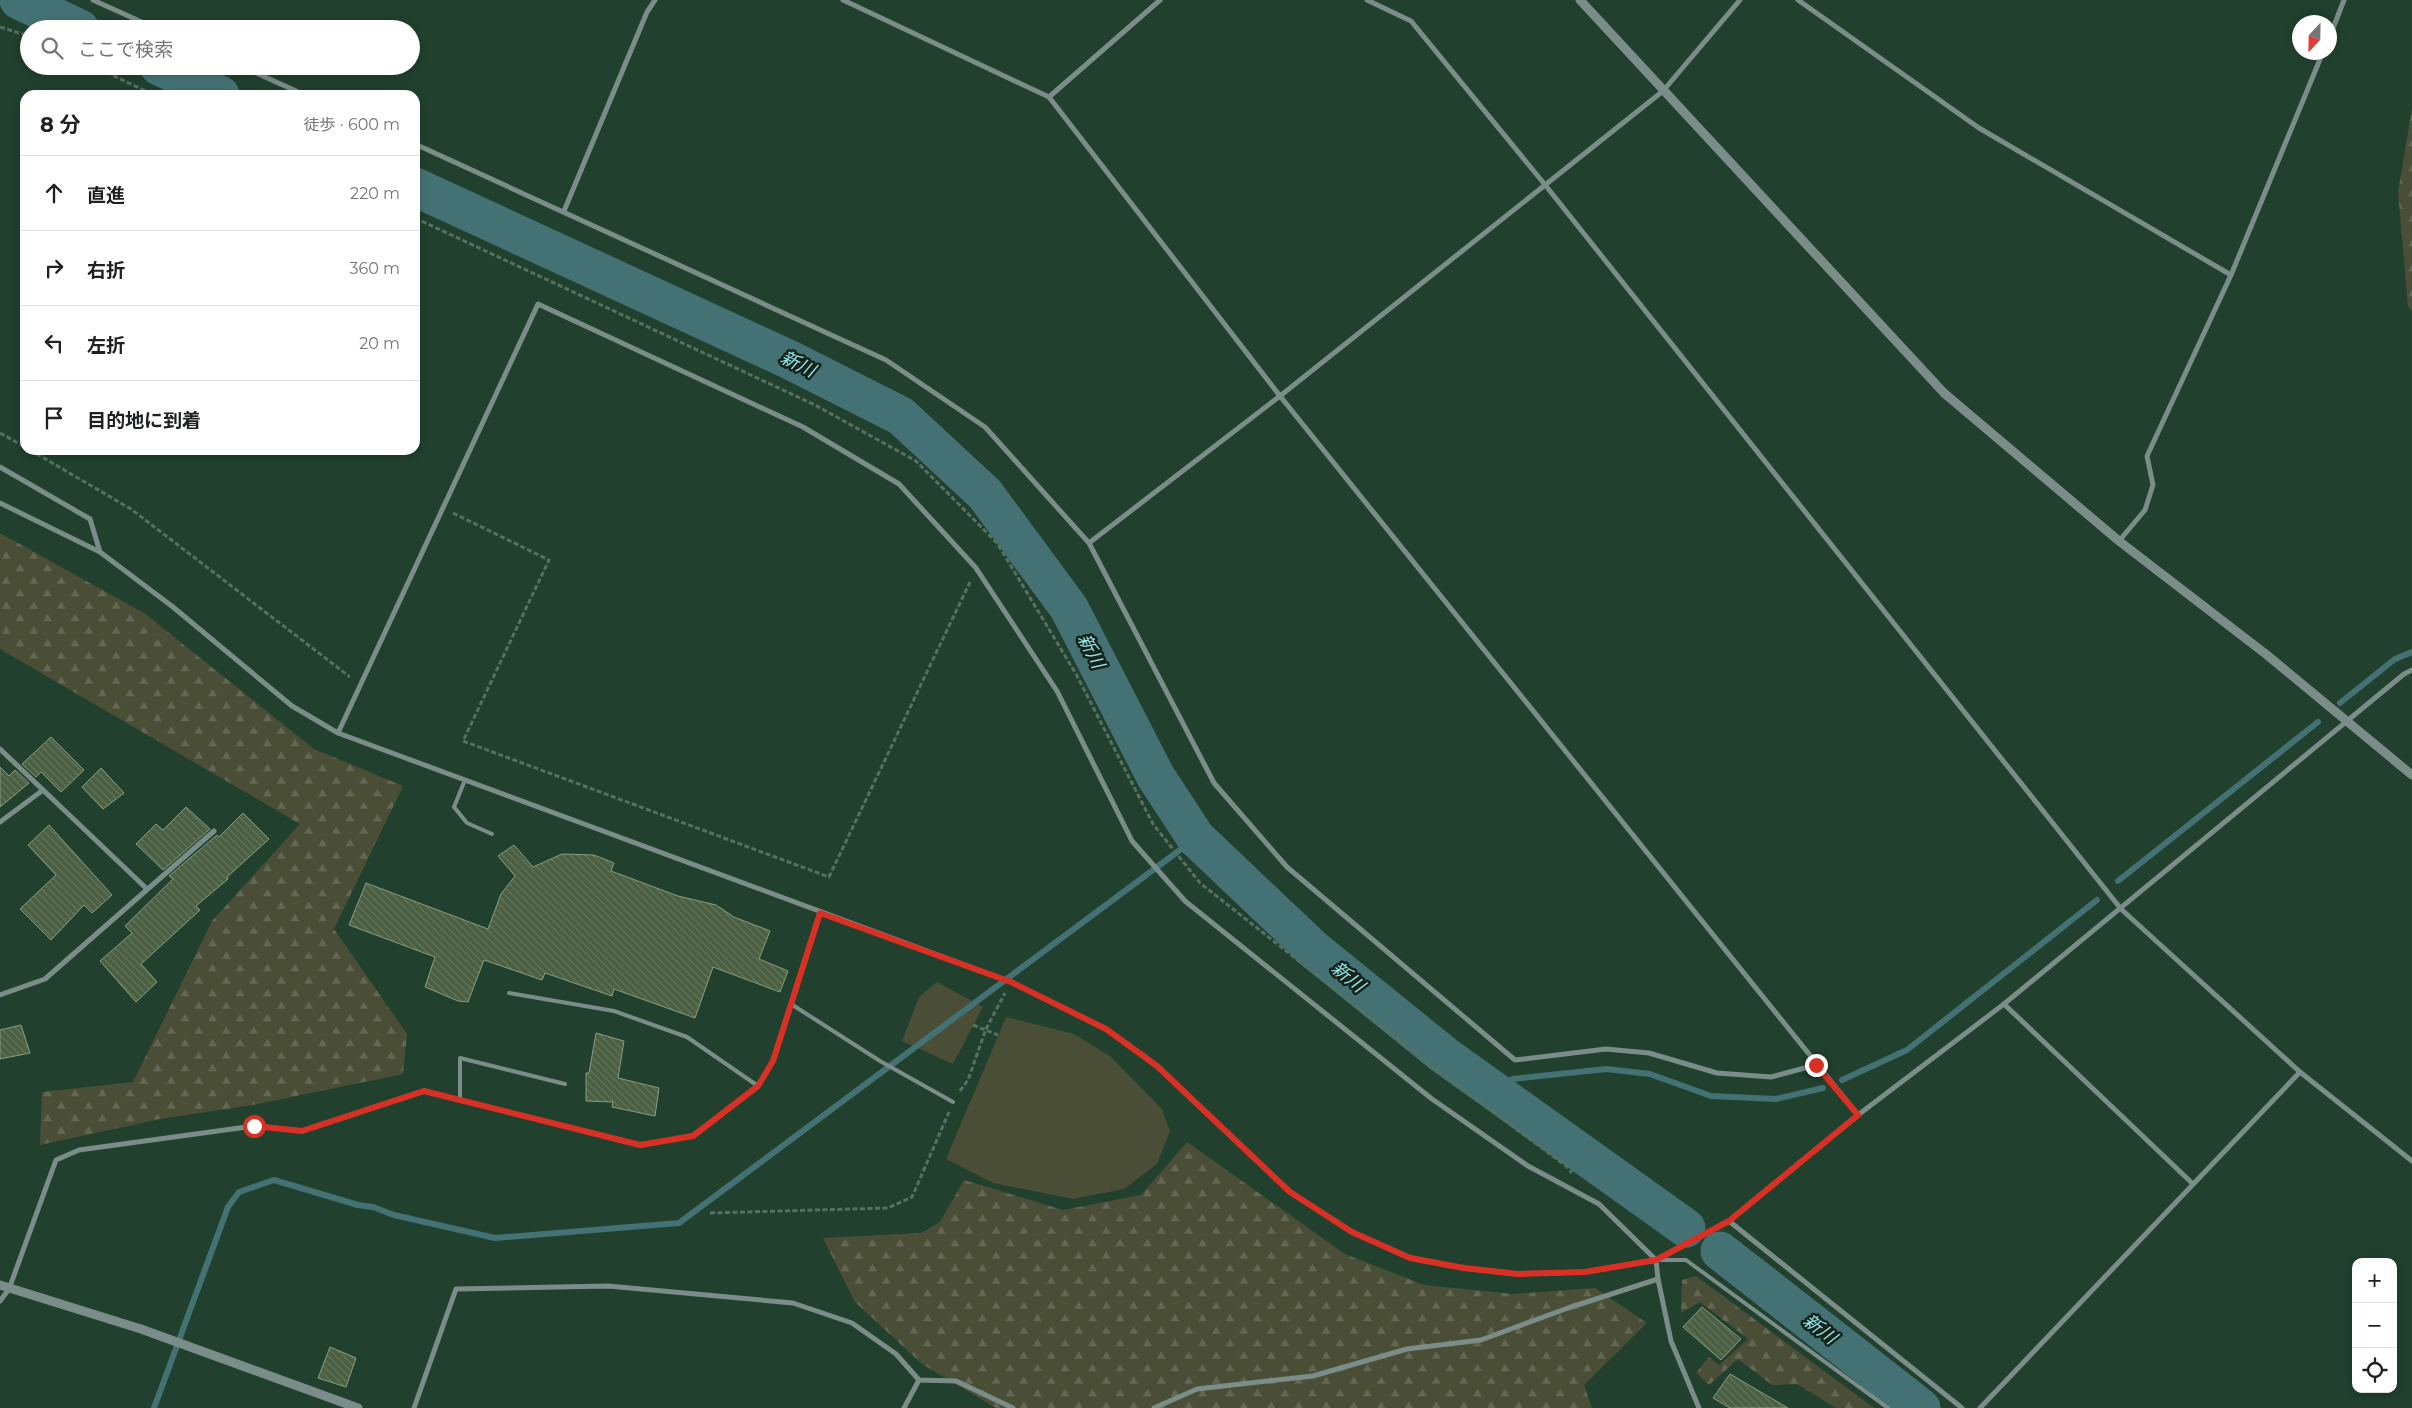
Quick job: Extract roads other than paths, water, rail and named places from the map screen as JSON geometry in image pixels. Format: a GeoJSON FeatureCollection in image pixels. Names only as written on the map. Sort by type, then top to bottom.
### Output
{"type":"FeatureCollection","features":[{"type":"Feature","properties":{"kind":"street"},"geometry":{"type":"LineString","coordinates":[[93,0],[137,20]]}},
{"type":"Feature","properties":{"kind":"street"},"geometry":{"type":"LineString","coordinates":[[564,211],[647,12],[656,0]]}},
{"type":"Feature","properties":{"kind":"street"},"geometry":{"type":"LineString","coordinates":[[843,0],[1049,97],[1280,396],[1858,1115]]}},
{"type":"Feature","properties":{"kind":"street"},"geometry":{"type":"LineString","coordinates":[[1049,97],[1160,0]]}},
{"type":"Feature","properties":{"kind":"street"},"geometry":{"type":"LineString","coordinates":[[1367,0],[1411,21],[1546,186],[2121,908],[2300,1072],[2412,1161]]}},
{"type":"Feature","properties":{"kind":"street"},"geometry":{"type":"LineString","coordinates":[[1580,0],[1944,393],[2119,541],[2267,655],[2412,775]]}},
{"type":"Feature","properties":{"kind":"street"},"geometry":{"type":"LineString","coordinates":[[1089,544],[1280,396],[1664,91],[1740,0]]}},
{"type":"Feature","properties":{"kind":"street"},"geometry":{"type":"LineString","coordinates":[[1798,0],[1980,128],[2230,275]]}},
{"type":"Feature","properties":{"kind":"street"},"geometry":{"type":"LineString","coordinates":[[2337,18],[2344,0]]}},
{"type":"Feature","properties":{"kind":"street"},"geometry":{"type":"LineString","coordinates":[[2119,541],[2145,510],[2154,485],[2147,456],[2230,275],[2320,60]]}},
{"type":"Feature","properties":{"kind":"street"},"geometry":{"type":"LineString","coordinates":[[261,75],[294,90]]}},
{"type":"Feature","properties":{"kind":"street"},"geometry":{"type":"LineString","coordinates":[[420,146],[886,360],[985,427],[1089,544],[1214,783],[1286,867],[1515,1060],[1606,1049],[1649,1053],[1717,1074],[1771,1077],[1816,1065]]}},
{"type":"Feature","properties":{"kind":"street"},"geometry":{"type":"LineString","coordinates":[[338,733],[538,304],[803,428],[899,484],[976,568],[1056,691],[1132,841],[1185,901],[1432,1100],[1528,1166],[1599,1204],[1656,1260],[1671,1341],[1699,1408]]}},
{"type":"Feature","properties":{"kind":"street"},"geometry":{"type":"LineString","coordinates":[[0,467],[90,519],[100,552]]}},
{"type":"Feature","properties":{"kind":"street"},"geometry":{"type":"LineString","coordinates":[[0,503],[100,552],[173,607],[292,706],[338,733],[820,913],[1011,982],[1106,1029],[1157,1066],[1290,1192],[1352,1232],[1410,1258],[1464,1268],[1518,1274],[1585,1272],[1656,1260],[1729,1221],[1858,1115],[2004,1004],[2404,674],[2412,670]]}},
{"type":"Feature","properties":{"kind":"street"},"geometry":{"type":"LineString","coordinates":[[0,749],[148,889]]}},
{"type":"Feature","properties":{"kind":"street"},"geometry":{"type":"LineString","coordinates":[[0,822],[43,790]]}},
{"type":"Feature","properties":{"kind":"street"},"geometry":{"type":"LineString","coordinates":[[0,995],[45,978],[214,831]]}},
{"type":"Feature","properties":{"kind":"street"},"geometry":{"type":"LineString","coordinates":[[0,1301],[56,1160],[79,1150],[254,1126],[302,1131],[424,1091],[640,1145],[693,1136],[758,1086],[773,1061],[820,913]]}},
{"type":"Feature","properties":{"kind":"street"},"geometry":{"type":"LineString","coordinates":[[2004,1004],[2193,1184]]}},
{"type":"Feature","properties":{"kind":"street"},"geometry":{"type":"LineString","coordinates":[[1980,1408],[2300,1072]]}},
{"type":"Feature","properties":{"kind":"street"},"geometry":{"type":"LineString","coordinates":[[1729,1221],[1962,1408]]}},
{"type":"Feature","properties":{"kind":"street"},"geometry":{"type":"LineString","coordinates":[[1154,1408],[1197,1388],[1313,1376],[1407,1349],[1481,1340],[1568,1308],[1658,1279]]}},
{"type":"Feature","properties":{"kind":"street"},"geometry":{"type":"LineString","coordinates":[[414,1408],[456,1289],[616,1286],[793,1303],[852,1323],[896,1354],[919,1380],[956,1381],[1012,1408]]}},
{"type":"Feature","properties":{"kind":"street"},"geometry":{"type":"LineString","coordinates":[[5,1287],[141,1329],[358,1408]]}},
{"type":"Feature","properties":{"kind":"street"},"geometry":{"type":"LineString","coordinates":[[904,1408],[919,1380]]}},
{"type":"Feature","properties":{"kind":"lane"},"geometry":{"type":"LineString","coordinates":[[465,780],[454,807],[467,823],[492,834]]}},
{"type":"Feature","properties":{"kind":"lane"},"geometry":{"type":"LineString","coordinates":[[509,993],[614,1011],[687,1037],[758,1086]]}},
{"type":"Feature","properties":{"kind":"lane"},"geometry":{"type":"LineString","coordinates":[[791,1004],[880,1061],[953,1102]]}},
{"type":"Feature","properties":{"kind":"lane"},"geometry":{"type":"LineString","coordinates":[[460,1100],[460,1058],[565,1084]]}},
{"type":"Feature","properties":{"kind":"lane"},"geometry":{"type":"LineString","coordinates":[[1656,1260],[1686,1260],[1888,1408]]}},
{"type":"Feature","properties":{"kind":"waterway","name":"新川"},"geometry":{"type":"LineString","coordinates":[[19,0],[61,20]]}},
{"type":"Feature","properties":{"kind":"waterway","name":"新川"},"geometry":{"type":"LineString","coordinates":[[178,75],[209,90]]}},
{"type":"Feature","properties":{"kind":"waterway","name":"新川"},"geometry":{"type":"LineString","coordinates":[[420,189],[790,360],[901,416],[985,494],[1069,608],[1156,777],[1196,838],[1313,949],[1444,1055],[1686,1228]]}},
{"type":"Feature","properties":{"kind":"waterway"},"geometry":{"type":"LineString","coordinates":[[2340,703],[2395,659],[2412,652]]}},
{"type":"Feature","properties":{"kind":"waterway"},"geometry":{"type":"LineString","coordinates":[[2118,881],[2318,722]]}},
{"type":"Feature","properties":{"kind":"waterway"},"geometry":{"type":"LineString","coordinates":[[154,1408],[228,1207],[239,1192],[274,1180],[358,1205],[373,1207],[394,1215],[495,1238],[679,1223],[1196,838]]}},
{"type":"Feature","properties":{"kind":"waterway"},"geometry":{"type":"LineString","coordinates":[[1842,1080],[1907,1050],[2097,900]]}},
{"type":"Feature","properties":{"kind":"waterway"},"geometry":{"type":"LineString","coordinates":[[1489,1088],[1513,1079],[1606,1069],[1650,1074],[1711,1096],[1776,1099],[1823,1088]]}},
{"type":"Feature","properties":{"kind":"waterway","name":"新川"},"geometry":{"type":"LineString","coordinates":[[1720,1251],[1921,1408]]}}]}
